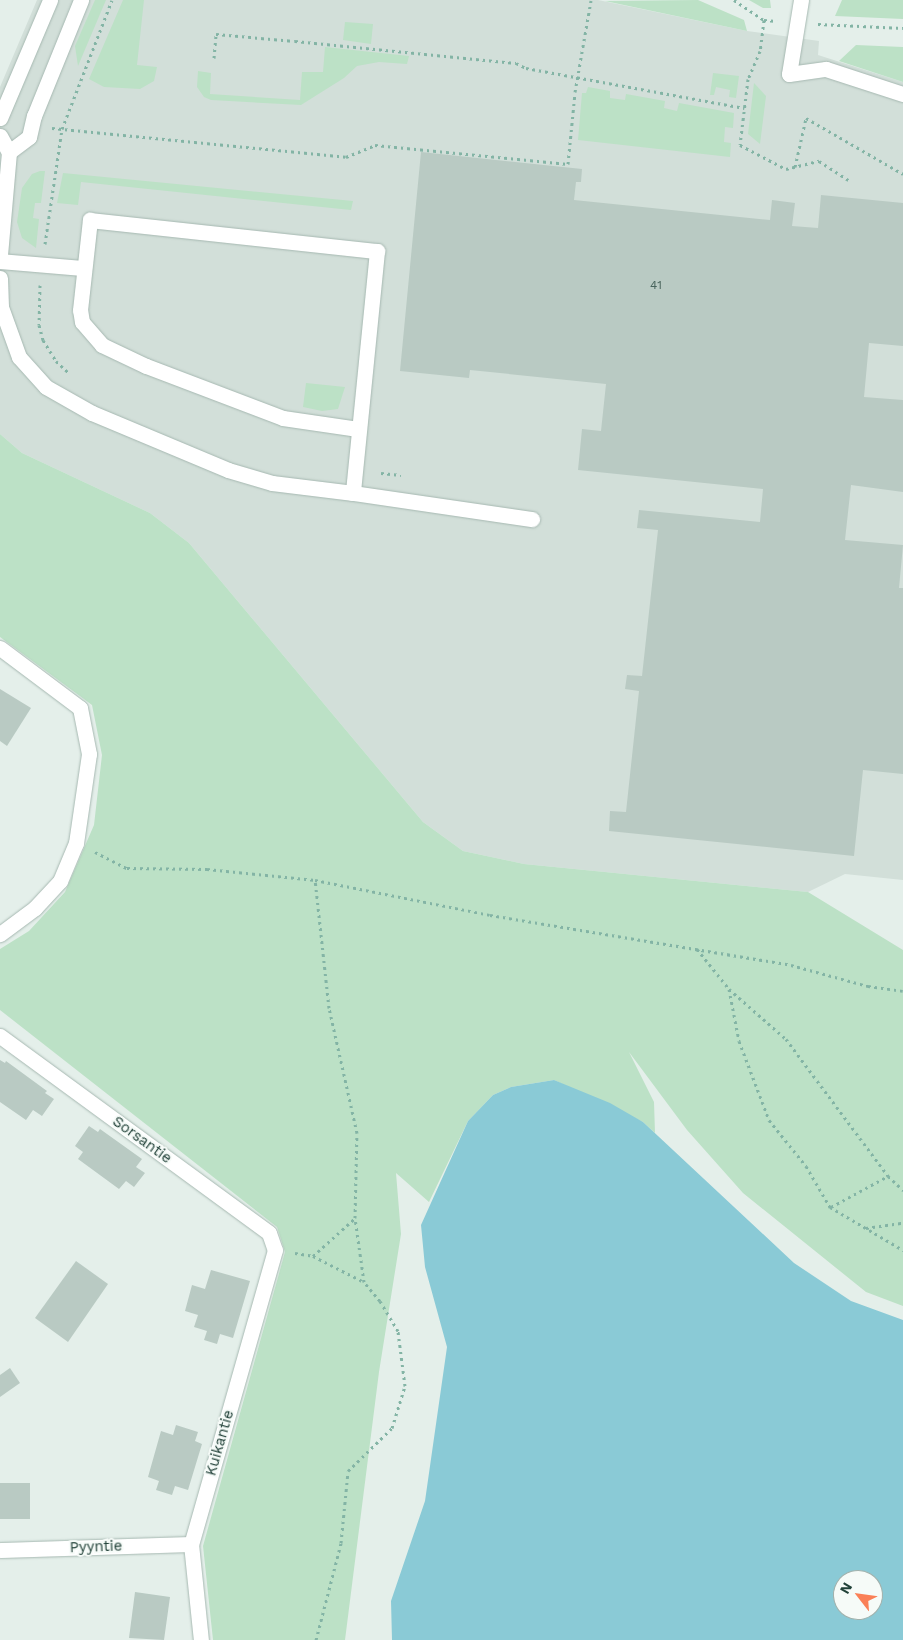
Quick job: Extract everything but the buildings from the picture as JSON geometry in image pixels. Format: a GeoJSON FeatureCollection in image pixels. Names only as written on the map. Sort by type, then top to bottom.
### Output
{"type":"FeatureCollection","features":[{"type":"Feature","properties":{"kind":"street"},"geometry":{"type":"LineString","coordinates":[[0,118],[50,0]]}},
{"type":"Feature","properties":{"kind":"street"},"geometry":{"type":"LineString","coordinates":[[9,152],[30,137],[34,116],[81,0]]}},
{"type":"Feature","properties":{"kind":"street"},"geometry":{"type":"LineString","coordinates":[[801,0],[789,74],[826,69],[903,94]]}},
{"type":"Feature","properties":{"kind":"street"},"geometry":{"type":"LineString","coordinates":[[0,136],[9,152],[0,255]]}},
{"type":"Feature","properties":{"kind":"street"},"geometry":{"type":"LineString","coordinates":[[353,493],[377,251],[90,220],[84,268],[82,322],[102,345],[146,366],[275,416],[358,428]]}},
{"type":"Feature","properties":{"kind":"street"},"geometry":{"type":"LineString","coordinates":[[0,261],[84,268]]}},
{"type":"Feature","properties":{"kind":"street"},"geometry":{"type":"LineString","coordinates":[[0,278],[1,307],[19,357],[46,387],[92,413],[228,470],[272,483],[532,519]]}},
{"type":"Feature","properties":{"kind":"street"},"geometry":{"type":"LineString","coordinates":[[0,648],[80,708],[89,754],[76,843],[60,881],[36,908],[0,934]]}},
{"type":"Feature","properties":{"kind":"street","name":"Sorsantie"},"geometry":{"type":"LineString","coordinates":[[0,1036],[269,1233],[275,1250]]}},
{"type":"Feature","properties":{"kind":"street","name":"Kuikantie"},"geometry":{"type":"LineString","coordinates":[[201,1640],[191,1544],[275,1250]]}},
{"type":"Feature","properties":{"kind":"street","name":"Pyyntie"},"geometry":{"type":"LineString","coordinates":[[0,1550],[191,1544]]}},
{"type":"Feature","properties":{"kind":"path"},"geometry":{"type":"LineString","coordinates":[[45,248],[62,129],[112,0]]}},
{"type":"Feature","properties":{"kind":"path"},"geometry":{"type":"LineString","coordinates":[[45,127],[346,157],[375,144],[568,164],[578,76],[591,0]]}},
{"type":"Feature","properties":{"kind":"path"},"geometry":{"type":"LineString","coordinates":[[734,0],[764,20],[773,21]]}},
{"type":"Feature","properties":{"kind":"path"},"geometry":{"type":"LineString","coordinates":[[764,20],[760,51],[748,79],[740,145],[786,169],[819,161],[848,180]]}},
{"type":"Feature","properties":{"kind":"path"},"geometry":{"type":"LineString","coordinates":[[832,25],[903,28]]}},
{"type":"Feature","properties":{"kind":"path"},"geometry":{"type":"LineString","coordinates":[[214,58],[216,34],[516,63],[526,68],[578,76],[744,108]]}},
{"type":"Feature","properties":{"kind":"path"},"geometry":{"type":"LineString","coordinates":[[795,167],[806,118],[903,174]]}},
{"type":"Feature","properties":{"kind":"path"},"geometry":{"type":"LineString","coordinates":[[41,281],[39,325],[43,340],[56,362],[73,377]]}},
{"type":"Feature","properties":{"kind":"path"},"geometry":{"type":"LineString","coordinates":[[354,470],[401,475]]}},
{"type":"Feature","properties":{"kind":"path"},"geometry":{"type":"LineString","coordinates":[[76,843],[127,868],[207,869],[315,880],[490,915],[791,965],[868,986],[903,991]]}},
{"type":"Feature","properties":{"kind":"path"},"geometry":{"type":"LineString","coordinates":[[315,880],[329,1008],[357,1133],[355,1218],[364,1282]]}},
{"type":"Feature","properties":{"kind":"path"},"geometry":{"type":"LineString","coordinates":[[697,949],[729,989],[786,1039],[888,1176],[903,1190]]}},
{"type":"Feature","properties":{"kind":"path"},"geometry":{"type":"LineString","coordinates":[[729,989],[739,1041],[770,1120],[806,1166],[830,1207],[903,1250]]}},
{"type":"Feature","properties":{"kind":"path"},"geometry":{"type":"LineString","coordinates":[[830,1207],[888,1176]]}},
{"type":"Feature","properties":{"kind":"path"},"geometry":{"type":"LineString","coordinates":[[313,1256],[355,1218]]}},
{"type":"Feature","properties":{"kind":"path"},"geometry":{"type":"LineString","coordinates":[[866,1228],[903,1223]]}},
{"type":"Feature","properties":{"kind":"path"},"geometry":{"type":"LineString","coordinates":[[275,1250],[313,1256],[364,1282],[380,1301],[398,1330],[405,1386],[392,1428],[348,1472],[341,1543],[323,1604],[316,1640]]}},
{"type":"Feature","properties":{"kind":"shaded area"},"geometry":{"type":"Polygon","coordinates":[[[37,0],[598,0],[747,31],[819,41],[818,55],[903,82],[903,880],[845,874],[808,892],[524,864],[463,851],[423,822],[189,543],[150,513],[22,453],[0,434],[0,87],[37,0]]]}},
{"type":"Feature","properties":{"kind":"green space"},"geometry":{"type":"Polygon","coordinates":[[[95,0],[106,0],[78,66],[75,46],[95,0]]]}},
{"type":"Feature","properties":{"kind":"green space"},"geometry":{"type":"Polygon","coordinates":[[[123,0],[144,0],[137,65],[157,67],[154,81],[140,89],[104,87],[89,79],[123,0]]]}},
{"type":"Feature","properties":{"kind":"green space"},"geometry":{"type":"Polygon","coordinates":[[[698,0],[744,20],[747,31],[605,1],[698,0]]]}},
{"type":"Feature","properties":{"kind":"green space"},"geometry":{"type":"Polygon","coordinates":[[[749,0],[770,0],[771,8],[763,8],[749,0]]]}},
{"type":"Feature","properties":{"kind":"green space"},"geometry":{"type":"Polygon","coordinates":[[[842,0],[903,0],[903,19],[835,16],[842,0]]]}},
{"type":"Feature","properties":{"kind":"green space"},"geometry":{"type":"Polygon","coordinates":[[[345,22],[373,24],[371,44],[343,40],[345,22]]]}},
{"type":"Feature","properties":{"kind":"green space"},"geometry":{"type":"Polygon","coordinates":[[[856,45],[903,47],[903,82],[839,61],[856,45]]]}},
{"type":"Feature","properties":{"kind":"green space"},"geometry":{"type":"Polygon","coordinates":[[[325,47],[409,56],[407,64],[379,62],[357,66],[344,78],[301,105],[211,100],[204,97],[197,87],[198,71],[211,73],[210,94],[300,100],[302,72],[323,72],[325,47]]]}},
{"type":"Feature","properties":{"kind":"green space"},"geometry":{"type":"Polygon","coordinates":[[[713,73],[739,76],[736,98],[729,97],[730,90],[716,87],[714,95],[710,95],[713,73]]]}},
{"type":"Feature","properties":{"kind":"green space"},"geometry":{"type":"Polygon","coordinates":[[[754,83],[766,96],[760,144],[748,134],[754,83]]]}},
{"type":"Feature","properties":{"kind":"green space"},"geometry":{"type":"Polygon","coordinates":[[[588,87],[610,91],[610,98],[625,100],[626,94],[665,101],[664,108],[677,111],[679,103],[734,113],[733,128],[725,127],[724,142],[731,143],[730,157],[578,140],[582,93],[586,93],[588,87]]]}},
{"type":"Feature","properties":{"kind":"green space"},"geometry":{"type":"Polygon","coordinates":[[[45,171],[41,203],[35,203],[33,218],[39,219],[36,248],[22,238],[17,222],[22,188],[32,174],[45,171]]]}},
{"type":"Feature","properties":{"kind":"green space"},"geometry":{"type":"Polygon","coordinates":[[[63,173],[353,201],[351,210],[81,182],[78,205],[57,203],[63,173]]]}},
{"type":"Feature","properties":{"kind":"green space"},"geometry":{"type":"Polygon","coordinates":[[[306,383],[345,387],[338,409],[322,411],[303,407],[306,383]]]}},
{"type":"Feature","properties":{"kind":"green space"},"geometry":{"type":"Polygon","coordinates":[[[0,434],[22,453],[150,513],[189,543],[423,822],[463,851],[524,864],[808,892],[903,950],[903,1306],[866,1292],[743,1193],[687,1130],[629,1052],[654,1102],[655,1133],[643,1122],[554,1080],[511,1087],[493,1095],[468,1121],[429,1202],[396,1173],[401,1234],[379,1372],[345,1640],[213,1640],[203,1546],[285,1252],[277,1227],[0,1010],[0,949],[29,931],[65,892],[94,825],[102,755],[92,705],[0,637],[0,434]]]}},
{"type":"Feature","properties":{"kind":"water"},"geometry":{"type":"Polygon","coordinates":[[[554,1080],[610,1103],[643,1122],[794,1263],[851,1301],[903,1320],[903,1640],[392,1640],[391,1601],[425,1501],[447,1347],[425,1267],[421,1225],[468,1121],[493,1095],[511,1087],[554,1080]]]}}]}
